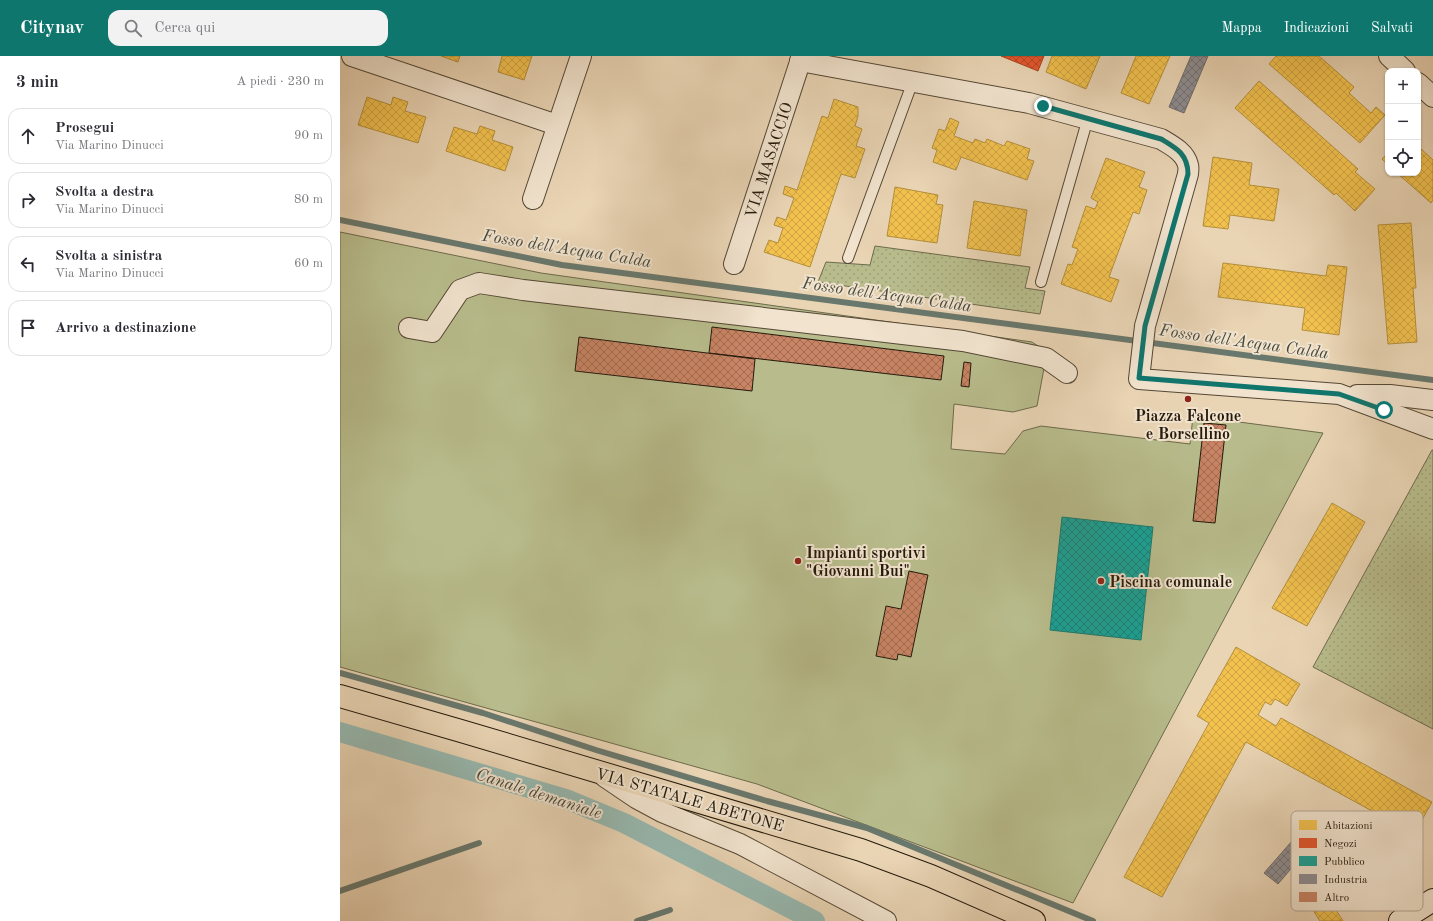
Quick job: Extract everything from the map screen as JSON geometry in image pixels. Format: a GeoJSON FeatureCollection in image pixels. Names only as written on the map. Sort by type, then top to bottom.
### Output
{"type":"FeatureCollection","features":[{"type":"Feature","properties":{"kind":"main road","name":"VIA STATALE ABETONE"},"geometry":{"type":"LineString","coordinates":[[340,696],[861,850],[937,879],[1034,921]]}},
{"type":"Feature","properties":{"kind":"main road"},"geometry":{"type":"LineString","coordinates":[[1423,906],[1433,900]]}},
{"type":"Feature","properties":{"kind":"main road"},"geometry":{"type":"LineString","coordinates":[[1400,921],[1416,911]]}},
{"type":"Feature","properties":{"kind":"street"},"geometry":{"type":"LineString","coordinates":[[352,56],[557,125]]}},
{"type":"Feature","properties":{"kind":"street"},"geometry":{"type":"LineString","coordinates":[[533,198],[581,56]]}},
{"type":"Feature","properties":{"kind":"street"},"geometry":{"type":"LineString","coordinates":[[1389,56],[1402,68]]}},
{"type":"Feature","properties":{"kind":"street"},"geometry":{"type":"LineString","coordinates":[[801,59],[1029,103],[1161,139],[1175,148],[1183,156],[1188,165],[1188,174],[1145,326],[1139,378],[1433,400]]}},
{"type":"Feature","properties":{"kind":"street","name":"VIA MASACCIO"},"geometry":{"type":"LineString","coordinates":[[734,264],[801,59]]}},
{"type":"Feature","properties":{"kind":"street"},"geometry":{"type":"LineString","coordinates":[[1421,86],[1433,97]]}},
{"type":"Feature","properties":{"kind":"street"},"geometry":{"type":"LineString","coordinates":[[409,328],[432,332],[460,290],[479,283],[522,290],[963,341],[1046,358],[1067,373]]}},
{"type":"Feature","properties":{"kind":"street"},"geometry":{"type":"LineString","coordinates":[[1339,394],[1433,430]]}},
{"type":"Feature","properties":{"kind":"street"},"geometry":{"type":"LineString","coordinates":[[596,771],[636,798],[662,812],[740,844],[886,921]]}},
{"type":"Feature","properties":{"kind":"street"},"geometry":{"type":"LineString","coordinates":[[740,813],[732,820],[730,827],[734,837],[740,844]]}},
{"type":"Feature","properties":{"kind":"lane"},"geometry":{"type":"LineString","coordinates":[[848,258],[913,81]]}},
{"type":"Feature","properties":{"kind":"lane"},"geometry":{"type":"LineString","coordinates":[[1041,282],[1088,118]]}},
{"type":"Feature","properties":{"kind":"green space","name":"Impianti sportivi \"Giovanni Bui\""},"geometry":{"type":"Polygon","coordinates":[[[340,232],[541,273],[1032,342],[1047,352],[1037,406],[1013,412],[954,404],[951,449],[1005,454],[1023,431],[1041,426],[1190,444],[1193,416],[1323,433],[1073,903],[757,784],[340,667],[340,232]]]}},
{"type":"Feature","properties":{"kind":"green space"},"geometry":{"type":"Polygon","coordinates":[[[875,246],[1030,267],[1025,288],[1045,291],[1040,314],[818,282],[826,262],[870,265],[875,246]]]}},
{"type":"Feature","properties":{"kind":"green space"},"geometry":{"type":"Polygon","coordinates":[[[1433,450],[1433,729],[1313,667],[1433,450]]]}},
{"type":"Feature","properties":{"kind":"building: Abitazioni"},"geometry":{"type":"Polygon","coordinates":[[[441,56],[460,56],[458,62],[441,56]]]}},
{"type":"Feature","properties":{"kind":"building: Abitazioni"},"geometry":{"type":"Polygon","coordinates":[[[502,56],[532,56],[524,80],[498,72],[502,56]]]}},
{"type":"Feature","properties":{"kind":"building: Abitazioni"},"geometry":{"type":"Polygon","coordinates":[[[1052,56],[1100,56],[1086,89],[1046,72],[1052,56]]]}},
{"type":"Feature","properties":{"kind":"building: Abitazioni"},"geometry":{"type":"Polygon","coordinates":[[[1136,56],[1170,56],[1149,104],[1121,93],[1136,56]]]}},
{"type":"Feature","properties":{"kind":"building: Abitazioni"},"geometry":{"type":"Polygon","coordinates":[[[1276,56],[1319,56],[1354,87],[1349,93],[1371,113],[1376,107],[1385,115],[1360,143],[1269,64],[1276,56]]]}},
{"type":"Feature","properties":{"kind":"building: Abitazioni"},"geometry":{"type":"Polygon","coordinates":[[[1259,81],[1358,169],[1355,172],[1375,189],[1355,211],[1336,193],[1334,195],[1235,108],[1259,81]]]}},
{"type":"Feature","properties":{"kind":"building: Abitazioni"},"geometry":{"type":"Polygon","coordinates":[[[367,97],[391,105],[393,97],[408,102],[405,111],[426,117],[418,143],[358,125],[367,97]]]}},
{"type":"Feature","properties":{"kind":"building: Abitazioni"},"geometry":{"type":"Polygon","coordinates":[[[834,99],[858,107],[858,116],[855,126],[862,129],[856,146],[865,149],[855,178],[841,174],[810,267],[764,252],[769,240],[778,243],[783,228],[774,225],[777,217],[786,220],[794,198],[783,194],[785,186],[797,190],[822,116],[828,118],[834,99]]]}},
{"type":"Feature","properties":{"kind":"building: Abitazioni"},"geometry":{"type":"Polygon","coordinates":[[[950,118],[959,122],[954,136],[973,143],[975,139],[985,143],[987,139],[1004,146],[1007,141],[1030,149],[1027,159],[1034,161],[1027,180],[961,157],[956,170],[933,162],[937,150],[932,148],[939,129],[945,131],[950,118]]]}},
{"type":"Feature","properties":{"kind":"building: Abitazioni"},"geometry":{"type":"Polygon","coordinates":[[[480,126],[495,131],[492,140],[513,147],[505,171],[446,151],[454,127],[477,134],[480,126]]]}},
{"type":"Feature","properties":{"kind":"building: Abitazioni"},"geometry":{"type":"Polygon","coordinates":[[[1421,149],[1433,160],[1433,200],[1431,203],[1400,176],[1421,176],[1421,149]]]}},
{"type":"Feature","properties":{"kind":"building: Abitazioni"},"geometry":{"type":"Polygon","coordinates":[[[1213,157],[1252,163],[1249,185],[1279,189],[1274,221],[1230,215],[1228,229],[1203,226],[1213,157]]]}},
{"type":"Feature","properties":{"kind":"building: Abitazioni"},"geometry":{"type":"Polygon","coordinates":[[[1106,158],[1145,172],[1139,187],[1147,190],[1139,214],[1133,212],[1109,277],[1119,280],[1111,302],[1061,284],[1068,264],[1072,265],[1078,249],[1072,247],[1086,206],[1095,209],[1098,202],[1091,198],[1106,158]]]}},
{"type":"Feature","properties":{"kind":"building: Abitazioni"},"geometry":{"type":"Polygon","coordinates":[[[895,187],[938,195],[936,204],[943,205],[937,243],[887,236],[895,187]]]}},
{"type":"Feature","properties":{"kind":"building: Abitazioni"},"geometry":{"type":"Polygon","coordinates":[[[974,201],[1027,210],[1020,256],[967,248],[974,201]]]}},
{"type":"Feature","properties":{"kind":"building: Abitazioni"},"geometry":{"type":"Polygon","coordinates":[[[1411,223],[1416,288],[1413,288],[1417,342],[1388,344],[1378,225],[1411,223]]]}},
{"type":"Feature","properties":{"kind":"building: Abitazioni"},"geometry":{"type":"Polygon","coordinates":[[[1223,263],[1326,276],[1328,265],[1347,267],[1339,335],[1302,330],[1305,308],[1218,297],[1223,263]]]}},
{"type":"Feature","properties":{"kind":"building: Abitazioni"},"geometry":{"type":"Polygon","coordinates":[[[1332,503],[1365,522],[1307,626],[1272,608],[1332,503]]]}},
{"type":"Feature","properties":{"kind":"building: Abitazioni"},"geometry":{"type":"Polygon","coordinates":[[[1236,647],[1300,684],[1287,706],[1275,699],[1271,705],[1265,702],[1258,715],[1276,726],[1281,718],[1432,802],[1423,818],[1423,811],[1372,811],[1246,742],[1162,897],[1124,877],[1209,723],[1197,716],[1236,647]]]}},
{"type":"Feature","properties":{"kind":"building: Abitazioni"},"geometry":{"type":"Polygon","coordinates":[[[1314,911],[1337,911],[1343,921],[1320,921],[1314,911]]]}},
{"type":"Feature","properties":{"kind":"building: Negozi"},"geometry":{"type":"Polygon","coordinates":[[[1001,56],[1044,56],[1038,71],[1001,56]]]}},
{"type":"Feature","properties":{"kind":"building: Pubblico","name":"Piscina comunale"},"geometry":{"type":"Polygon","coordinates":[[[1062,517],[1153,527],[1141,640],[1050,630],[1062,517]]]}},
{"type":"Feature","properties":{"kind":"building: Industria"},"geometry":{"type":"Polygon","coordinates":[[[1191,56],[1208,56],[1184,113],[1169,107],[1191,56]]]}},
{"type":"Feature","properties":{"kind":"building: Industria"},"geometry":{"type":"Polygon","coordinates":[[[1291,842],[1291,869],[1278,884],[1264,873],[1291,842]]]}},
{"type":"Feature","properties":{"kind":"building: Altro"},"geometry":{"type":"Polygon","coordinates":[[[712,327],[944,356],[941,380],[709,353],[712,327]]]}},
{"type":"Feature","properties":{"kind":"building: Altro"},"geometry":{"type":"Polygon","coordinates":[[[579,337],[755,359],[752,391],[575,371],[579,337]]]}},
{"type":"Feature","properties":{"kind":"building: Altro"},"geometry":{"type":"Polygon","coordinates":[[[964,362],[971,363],[969,387],[961,386],[964,362]]]}},
{"type":"Feature","properties":{"kind":"building: Altro"},"geometry":{"type":"Polygon","coordinates":[[[1204,423],[1226,425],[1215,523],[1193,521],[1204,423]]]}},
{"type":"Feature","properties":{"kind":"building: Altro"},"geometry":{"type":"Polygon","coordinates":[[[909,571],[928,575],[911,657],[898,654],[897,660],[876,656],[886,606],[901,609],[909,571]]]}},
{"type":"Feature","properties":{"kind":"waterway","name":"Fosso dell'Acqua Calda"},"geometry":{"type":"LineString","coordinates":[[340,220],[562,265],[1433,380]]}},
{"type":"Feature","properties":{"kind":"waterway"},"geometry":{"type":"LineString","coordinates":[[340,673],[483,713],[596,750],[767,801],[867,828],[1093,921]]}},
{"type":"Feature","properties":{"kind":"waterway","name":"Canale demaniale"},"geometry":{"type":"LineString","coordinates":[[340,732],[566,799],[624,823],[815,921]]}},
{"type":"Feature","properties":{"kind":"waterway"},"geometry":{"type":"LineString","coordinates":[[340,891],[479,843]]}},
{"type":"Feature","properties":{"kind":"waterway"},"geometry":{"type":"LineString","coordinates":[[637,921],[670,910]]}},
{"type":"Feature","properties":{"kind":"place","name":"Piazza Falcone e Borsellino"},"geometry":{"type":"Point","coordinates":[1188,399]}},
{"type":"Feature","properties":{"kind":"place","name":"Impianti sportivi \"Giovanni Bui\""},"geometry":{"type":"Point","coordinates":[798,561]}},
{"type":"Feature","properties":{"kind":"place","name":"Piscina comunale"},"geometry":{"type":"Point","coordinates":[1101,581]}},
{"type":"Feature","properties":{"kind":"route"},"geometry":{"type":"LineString","coordinates":[[1043,106],[1161,139],[1175,148],[1183,156],[1188,165],[1188,174],[1145,326],[1139,378],[1211,385],[1339,394],[1384,410]]}}]}
